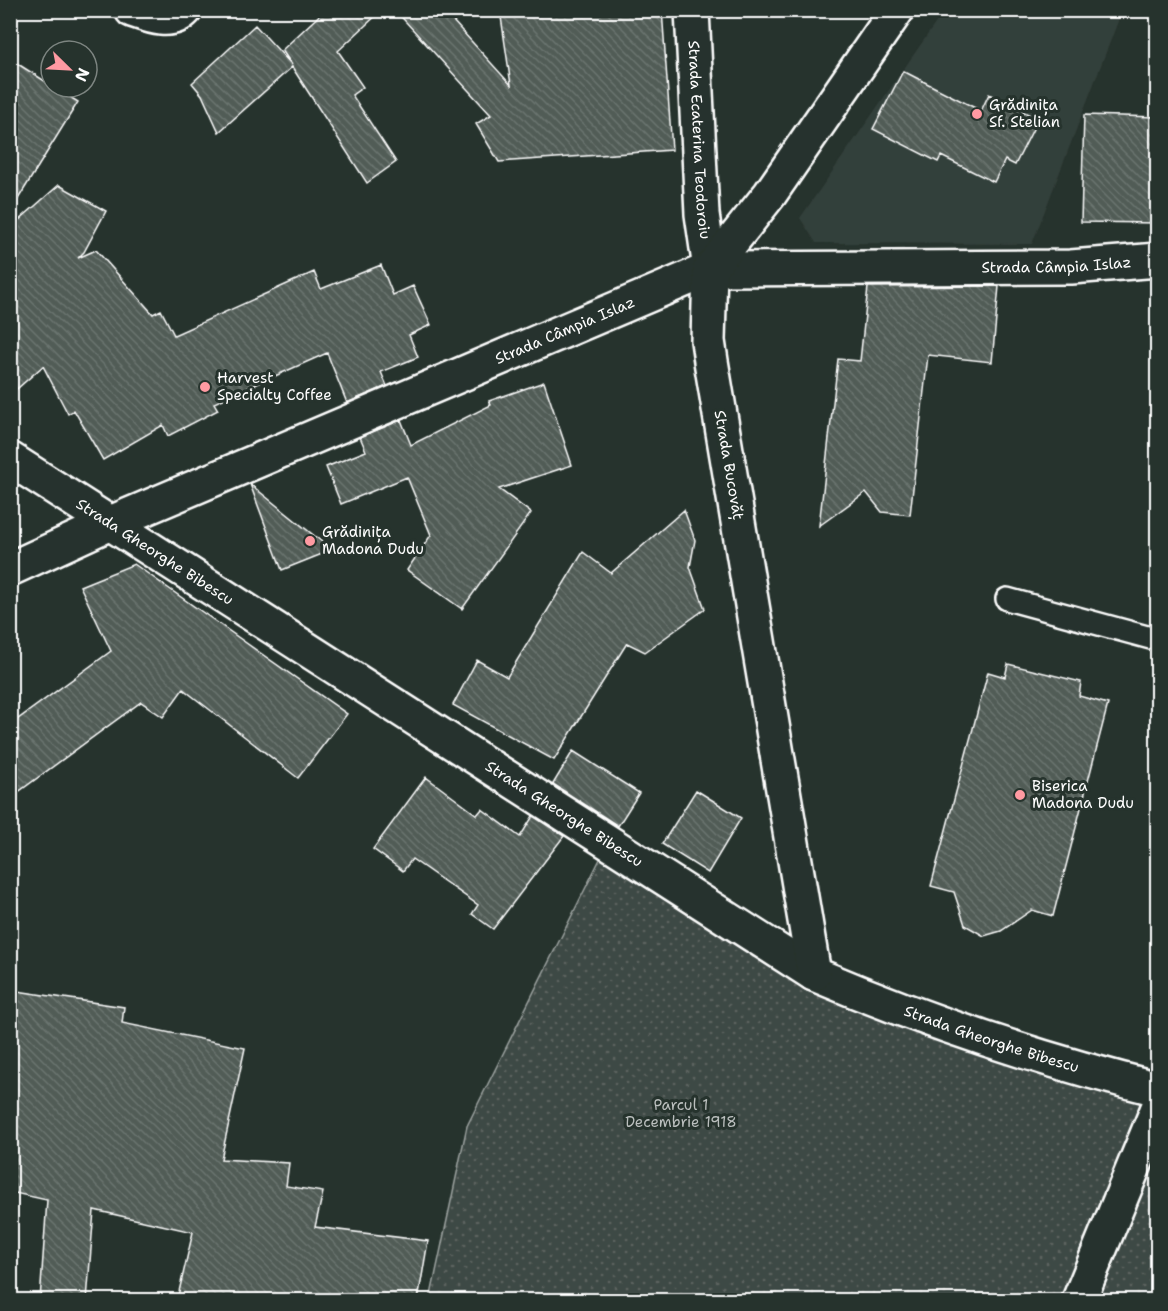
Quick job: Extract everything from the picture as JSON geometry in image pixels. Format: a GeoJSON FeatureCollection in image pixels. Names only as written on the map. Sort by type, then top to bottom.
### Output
{"type":"FeatureCollection","features":[{"type":"Feature","properties":{"kind":"street"},"geometry":{"type":"LineString","coordinates":[[132,10],[161,19],[179,16],[186,10]]}},
{"type":"Feature","properties":{"kind":"street","name":"Strada Ecaterina Teodoroiu"},"geometry":{"type":"LineString","coordinates":[[692,10],[702,214],[710,269]]}},
{"type":"Feature","properties":{"kind":"street"},"geometry":{"type":"LineString","coordinates":[[710,269],[770,194],[897,10]]}},
{"type":"Feature","properties":{"kind":"street","name":"Strada Câmpia Islaz"},"geometry":{"type":"LineString","coordinates":[[10,569],[108,524],[710,269],[1071,267],[1158,261]]}},
{"type":"Feature","properties":{"kind":"street","name":"Strada Bucovăț"},"geometry":{"type":"LineString","coordinates":[[710,269],[710,351],[814,974]]}},
{"type":"Feature","properties":{"kind":"street","name":"Strada Gheorghe Bibescu"},"geometry":{"type":"LineString","coordinates":[[10,459],[108,524],[814,974],[891,1006],[1086,1071],[1158,1089]]}},
{"type":"Feature","properties":{"kind":"street"},"geometry":{"type":"LineString","coordinates":[[1079,1300],[1158,1108]]}},
{"type":"Feature","properties":{"kind":"lane"},"geometry":{"type":"LineString","coordinates":[[1006,598],[1158,640]]}},
{"type":"Feature","properties":{"kind":"shaded area","name":"Grădinița Sf. Stelian"},"geometry":{"type":"Polygon","coordinates":[[[944,11],[1122,11],[1032,244],[816,243],[800,218],[944,11]]]}},
{"type":"Feature","properties":{"kind":"green space","name":"Parcul 1 Decembrie 1918"},"geometry":{"type":"Polygon","coordinates":[[[608,843],[812,978],[1157,1089],[1157,1300],[430,1300],[467,1126],[608,843]]]}},
{"type":"Feature","properties":{"kind":"building"},"geometry":{"type":"Polygon","coordinates":[[[325,10],[382,10],[338,51],[363,87],[352,95],[396,162],[367,183],[292,67],[219,132],[202,95],[192,83],[255,25],[292,65],[282,50],[325,10]]]}},
{"type":"Feature","properties":{"kind":"building"},"geometry":{"type":"Polygon","coordinates":[[[395,10],[443,10],[511,85],[500,10],[662,10],[672,150],[499,162],[476,124],[491,115],[395,10]]]}},
{"type":"Feature","properties":{"kind":"building"},"geometry":{"type":"Polygon","coordinates":[[[10,59],[39,77],[39,99],[73,99],[78,102],[10,212],[10,59]]]}},
{"type":"Feature","properties":{"kind":"building"},"geometry":{"type":"Polygon","coordinates":[[[903,71],[981,111],[989,94],[1038,119],[1015,165],[1005,160],[994,182],[941,156],[938,162],[873,129],[903,71]]]}},
{"type":"Feature","properties":{"kind":"building"},"geometry":{"type":"Polygon","coordinates":[[[1084,115],[1158,117],[1158,223],[1081,222],[1084,115]]]}},
{"type":"Feature","properties":{"kind":"building"},"geometry":{"type":"Polygon","coordinates":[[[59,185],[106,211],[84,252],[78,258],[96,250],[153,314],[161,310],[174,335],[314,272],[321,289],[381,265],[393,295],[413,286],[431,325],[409,335],[418,357],[381,372],[387,386],[347,403],[327,353],[214,403],[218,410],[168,436],[163,425],[103,460],[74,410],[68,414],[43,366],[10,395],[10,228],[59,185]]]}},
{"type":"Feature","properties":{"kind":"building"},"geometry":{"type":"Polygon","coordinates":[[[999,286],[992,362],[928,355],[910,515],[882,512],[866,492],[819,526],[838,359],[860,361],[868,287],[999,286]]]}},
{"type":"Feature","properties":{"kind":"building"},"geometry":{"type":"Polygon","coordinates":[[[544,382],[572,465],[499,489],[531,513],[462,609],[407,570],[431,535],[407,477],[341,504],[326,467],[366,451],[360,437],[401,420],[411,445],[491,405],[489,401],[544,382]]]}},
{"type":"Feature","properties":{"kind":"building"},"geometry":{"type":"Polygon","coordinates":[[[250,484],[332,550],[282,570],[250,484]]]}},
{"type":"Feature","properties":{"kind":"building"},"geometry":{"type":"Polygon","coordinates":[[[684,510],[695,540],[690,567],[705,609],[645,652],[627,643],[554,760],[453,705],[477,660],[507,677],[583,552],[611,573],[684,510]]]}},
{"type":"Feature","properties":{"kind":"building"},"geometry":{"type":"Polygon","coordinates":[[[134,564],[347,714],[298,778],[183,689],[163,717],[141,702],[10,798],[10,725],[111,651],[80,586],[134,564]]]}},
{"type":"Feature","properties":{"kind":"building","name":"Biserica Madona Dudu"},"geometry":{"type":"Polygon","coordinates":[[[1008,664],[1081,682],[1079,696],[1108,704],[1053,916],[1032,910],[1001,931],[984,936],[965,925],[954,892],[931,886],[988,672],[1005,677],[1008,664]]]}},
{"type":"Feature","properties":{"kind":"building"},"geometry":{"type":"Polygon","coordinates":[[[573,751],[639,793],[618,826],[553,784],[573,751]]]}},
{"type":"Feature","properties":{"kind":"building"},"geometry":{"type":"Polygon","coordinates":[[[426,777],[477,815],[482,809],[520,837],[533,816],[564,836],[493,929],[472,914],[478,905],[412,859],[403,871],[373,849],[426,777]]]}},
{"type":"Feature","properties":{"kind":"building"},"geometry":{"type":"Polygon","coordinates":[[[696,790],[741,818],[708,873],[662,844],[696,790]]]}},
{"type":"Feature","properties":{"kind":"building"},"geometry":{"type":"Polygon","coordinates":[[[10,990],[124,1007],[122,1023],[245,1048],[221,1159],[289,1163],[286,1186],[323,1192],[315,1227],[428,1241],[418,1300],[177,1300],[193,1232],[94,1210],[87,1300],[40,1300],[47,1200],[10,1192],[10,990]]]}},
{"type":"Feature","properties":{"kind":"place","name":"Grădinița Sf. Stelian"},"geometry":{"type":"Point","coordinates":[977,114]}},
{"type":"Feature","properties":{"kind":"place","name":"Harvest Specialty Coffee"},"geometry":{"type":"Point","coordinates":[205,387]}},
{"type":"Feature","properties":{"kind":"place","name":"Grădinița Madona Dudu"},"geometry":{"type":"Point","coordinates":[310,541]}},
{"type":"Feature","properties":{"kind":"place","name":"Biserica Madona Dudu"},"geometry":{"type":"Point","coordinates":[1020,795]}}]}
